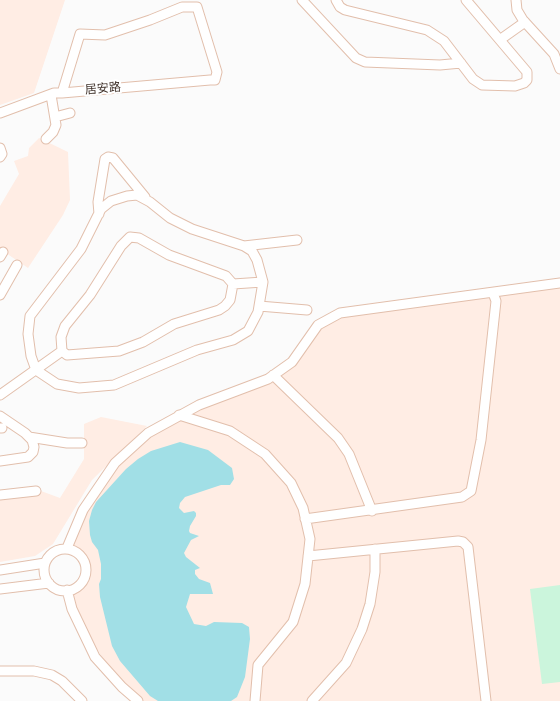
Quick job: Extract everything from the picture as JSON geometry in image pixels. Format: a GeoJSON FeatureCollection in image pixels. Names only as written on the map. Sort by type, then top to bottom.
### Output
{"type":"FeatureCollection","features":[{"type":"Feature","properties":{"kind":"street"},"geometry":{"type":"LineString","coordinates":[[302,0],[356,58],[365,62],[440,65],[461,63]]}},
{"type":"Feature","properties":{"kind":"street"},"geometry":{"type":"LineString","coordinates":[[336,0],[340,7],[345,10],[427,30],[444,41],[473,79],[482,85],[515,86],[524,83],[528,80],[528,72],[466,0]]}},
{"type":"Feature","properties":{"kind":"street"},"geometry":{"type":"LineString","coordinates":[[516,0],[517,10],[525,22],[554,54],[560,68]]}},
{"type":"Feature","properties":{"kind":"street","name":"居安路"},"geometry":{"type":"LineString","coordinates":[[0,113],[51,94],[210,80],[217,78],[217,72],[197,7],[182,7],[150,20],[105,35],[80,34],[62,93]]}},
{"type":"Feature","properties":{"kind":"street"},"geometry":{"type":"LineString","coordinates":[[501,39],[525,22]]}},
{"type":"Feature","properties":{"kind":"street"},"geometry":{"type":"LineString","coordinates":[[46,139],[53,132],[56,125],[51,94]]}},
{"type":"Feature","properties":{"kind":"street"},"geometry":{"type":"LineString","coordinates":[[55,117],[70,113]]}},
{"type":"Feature","properties":{"kind":"street"},"geometry":{"type":"LineString","coordinates":[[0,148],[2,154],[0,157]]}},
{"type":"Feature","properties":{"kind":"street"},"geometry":{"type":"LineString","coordinates":[[99,214],[98,202],[105,159],[108,157],[113,158],[147,200]]}},
{"type":"Feature","properties":{"kind":"street"},"geometry":{"type":"LineString","coordinates":[[137,195],[147,200],[170,218],[192,229],[244,246],[252,251],[258,260],[263,282],[258,312],[248,331],[233,340],[196,350],[114,385],[79,388],[57,384],[36,370],[31,356],[29,341],[30,316],[82,249],[99,214],[111,201],[127,196],[137,195]]}},
{"type":"Feature","properties":{"kind":"street"},"geometry":{"type":"LineString","coordinates":[[130,237],[139,238],[169,256],[226,276],[233,284],[230,300],[225,306],[198,317],[174,324],[143,342],[119,351],[105,353],[75,356],[67,355],[62,351],[61,337],[65,326],[90,295],[120,246],[130,237]]}},
{"type":"Feature","properties":{"kind":"street"},"geometry":{"type":"LineString","coordinates":[[244,246],[297,240]]}},
{"type":"Feature","properties":{"kind":"street"},"geometry":{"type":"LineString","coordinates":[[0,295],[18,265]]}},
{"type":"Feature","properties":{"kind":"street"},"geometry":{"type":"LineString","coordinates":[[233,284],[263,282]]}},
{"type":"Feature","properties":{"kind":"street"},"geometry":{"type":"LineString","coordinates":[[66,548],[83,510],[115,464],[148,433],[179,415],[273,376],[292,362],[318,325],[340,313],[493,294],[560,283]]}},
{"type":"Feature","properties":{"kind":"street"},"geometry":{"type":"LineString","coordinates":[[305,519],[372,511],[462,497],[471,491],[483,425],[496,301],[493,294]]}},
{"type":"Feature","properties":{"kind":"street"},"geometry":{"type":"LineString","coordinates":[[259,306],[307,310]]}},
{"type":"Feature","properties":{"kind":"street"},"geometry":{"type":"LineString","coordinates":[[0,395],[62,351]]}},
{"type":"Feature","properties":{"kind":"street"},"geometry":{"type":"LineString","coordinates":[[273,376],[338,438],[348,454],[372,511]]}},
{"type":"Feature","properties":{"kind":"street"},"geometry":{"type":"LineString","coordinates":[[179,415],[230,431],[265,454],[291,483],[303,508],[310,539],[305,584],[293,622],[258,665],[254,701]]}},
{"type":"Feature","properties":{"kind":"street"},"geometry":{"type":"LineString","coordinates":[[0,416],[30,437],[67,443],[82,443]]}},
{"type":"Feature","properties":{"kind":"street"},"geometry":{"type":"LineString","coordinates":[[0,461],[28,457],[34,447],[30,437]]}},
{"type":"Feature","properties":{"kind":"street"},"geometry":{"type":"LineString","coordinates":[[0,495],[36,491]]}},
{"type":"Feature","properties":{"kind":"street"},"geometry":{"type":"LineString","coordinates":[[308,556],[458,541],[463,542],[468,547],[486,701]]}},
{"type":"Feature","properties":{"kind":"street"},"geometry":{"type":"LineString","coordinates":[[66,548],[80,555],[86,566],[86,575],[78,587],[67,590],[58,590],[48,583],[45,577],[45,563],[52,552],[66,548]]}},
{"type":"Feature","properties":{"kind":"street"},"geometry":{"type":"LineString","coordinates":[[312,701],[346,663],[362,629],[370,604],[375,572],[376,549]]}},
{"type":"Feature","properties":{"kind":"street"},"geometry":{"type":"LineString","coordinates":[[0,570],[45,563]]}},
{"type":"Feature","properties":{"kind":"street"},"geometry":{"type":"LineString","coordinates":[[0,589],[48,583]]}},
{"type":"Feature","properties":{"kind":"street"},"geometry":{"type":"LineString","coordinates":[[67,590],[72,609],[95,657],[122,687],[138,701]]}},
{"type":"Feature","properties":{"kind":"street"},"geometry":{"type":"LineString","coordinates":[[0,671],[34,671],[52,675],[62,681],[82,701]]}},
{"type":"Feature","properties":{"kind":"shaded area"},"geometry":{"type":"Polygon","coordinates":[[[0,0],[65,0],[34,93],[0,105],[0,0]]]}},
{"type":"Feature","properties":{"kind":"shaded area"},"geometry":{"type":"Polygon","coordinates":[[[39,138],[68,152],[70,200],[63,215],[28,268],[0,249],[0,206],[19,174],[14,161],[28,156],[29,148],[39,138]]]}},
{"type":"Feature","properties":{"kind":"shaded area"},"geometry":{"type":"Polygon","coordinates":[[[560,286],[560,701],[141,701],[111,671],[92,641],[74,603],[73,596],[83,580],[86,570],[80,553],[70,541],[102,479],[142,442],[196,410],[242,394],[276,379],[318,328],[347,315],[560,286]]]}},
{"type":"Feature","properties":{"kind":"shaded area"},"geometry":{"type":"Polygon","coordinates":[[[101,417],[147,426],[92,480],[53,544],[35,556],[0,562],[0,495],[41,491],[60,498],[84,459],[84,424],[101,417]]]}},
{"type":"Feature","properties":{"kind":"green space"},"geometry":{"type":"Polygon","coordinates":[[[560,585],[560,682],[542,684],[530,589],[560,585]]]}},
{"type":"Feature","properties":{"kind":"water"},"geometry":{"type":"Polygon","coordinates":[[[180,442],[208,450],[232,468],[234,479],[230,485],[221,485],[185,497],[180,503],[179,508],[184,513],[194,511],[196,513],[189,531],[190,533],[199,536],[191,540],[184,553],[186,557],[200,568],[195,570],[195,574],[199,579],[210,583],[213,594],[190,594],[186,607],[194,624],[206,626],[214,622],[242,623],[249,627],[250,639],[245,677],[237,697],[231,701],[158,701],[150,696],[120,661],[112,646],[100,597],[99,584],[101,579],[101,564],[98,550],[92,542],[90,535],[89,521],[96,502],[126,469],[138,459],[151,451],[180,442]]]}}]}
